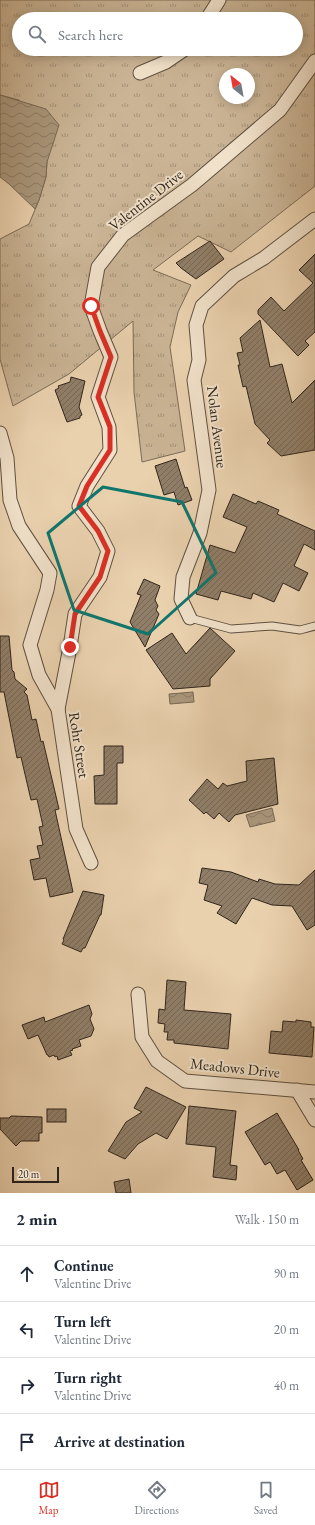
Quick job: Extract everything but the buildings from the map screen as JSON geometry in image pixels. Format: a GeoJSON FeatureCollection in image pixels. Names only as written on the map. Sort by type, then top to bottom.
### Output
{"type":"FeatureCollection","features":[{"type":"Feature","properties":{"kind":"street"},"geometry":{"type":"LineString","coordinates":[[211,12],[218,0]]}},
{"type":"Feature","properties":{"kind":"street"},"geometry":{"type":"LineString","coordinates":[[140,73],[166,62],[175,56]]}},
{"type":"Feature","properties":{"kind":"street","name":"Valentine Drive"},"geometry":{"type":"LineString","coordinates":[[58,709],[75,614],[100,577],[108,551],[98,531],[79,506],[87,486],[110,450],[110,427],[98,397],[111,357],[91,306],[98,267],[122,235],[192,185],[280,110],[315,61]]}},
{"type":"Feature","properties":{"kind":"street","name":"Nolan Avenue"},"geometry":{"type":"LineString","coordinates":[[190,618],[181,599],[183,577],[200,533],[209,490],[194,380],[199,360],[196,325],[202,306],[234,276],[264,258],[315,219]]}},
{"type":"Feature","properties":{"kind":"street","name":"Rohr Street"},"geometry":{"type":"LineString","coordinates":[[0,433],[7,458],[10,500],[17,520],[50,573],[47,590],[30,645],[39,675],[58,709],[76,829],[91,863]]}},
{"type":"Feature","properties":{"kind":"street","name":"Meadows Drive"},"geometry":{"type":"LineString","coordinates":[[138,994],[142,1037],[157,1061],[185,1081],[315,1092]]}},
{"type":"Feature","properties":{"kind":"street"},"geometry":{"type":"LineString","coordinates":[[297,1090],[315,1120]]}},
{"type":"Feature","properties":{"kind":"lane"},"geometry":{"type":"LineString","coordinates":[[190,618],[231,629],[272,626],[300,630],[315,626]]}},
{"type":"Feature","properties":{"kind":"highlighted area"},"geometry":{"type":"Polygon","coordinates":[[[103,487],[182,502],[216,573],[148,634],[74,610],[48,533],[103,487]]]}},
{"type":"Feature","properties":{"kind":"green space"},"geometry":{"type":"Polygon","coordinates":[[[0,0],[315,0],[315,186],[231,252],[198,236],[153,270],[191,285],[178,312],[170,347],[185,451],[142,462],[134,392],[133,321],[69,374],[13,406],[0,359],[0,239],[29,224],[39,200],[46,177],[47,162],[19,100],[0,95],[0,0]]]}},
{"type":"Feature","properties":{"kind":"water"},"geometry":{"type":"Polygon","coordinates":[[[0,95],[46,109],[59,125],[47,162],[46,177],[35,209],[0,177],[0,95]]]}},
{"type":"Feature","properties":{"kind":"water"},"geometry":{"type":"Polygon","coordinates":[[[193,692],[194,702],[170,704],[169,694],[193,692]]]}},
{"type":"Feature","properties":{"kind":"water"},"geometry":{"type":"Polygon","coordinates":[[[272,808],[275,821],[250,827],[246,815],[272,808]]]}},
{"type":"Feature","properties":{"kind":"route"},"geometry":{"type":"LineString","coordinates":[[70,647],[75,614],[100,577],[108,551],[98,531],[79,506],[87,486],[110,450],[110,427],[98,397],[111,357],[91,306]]}}]}
